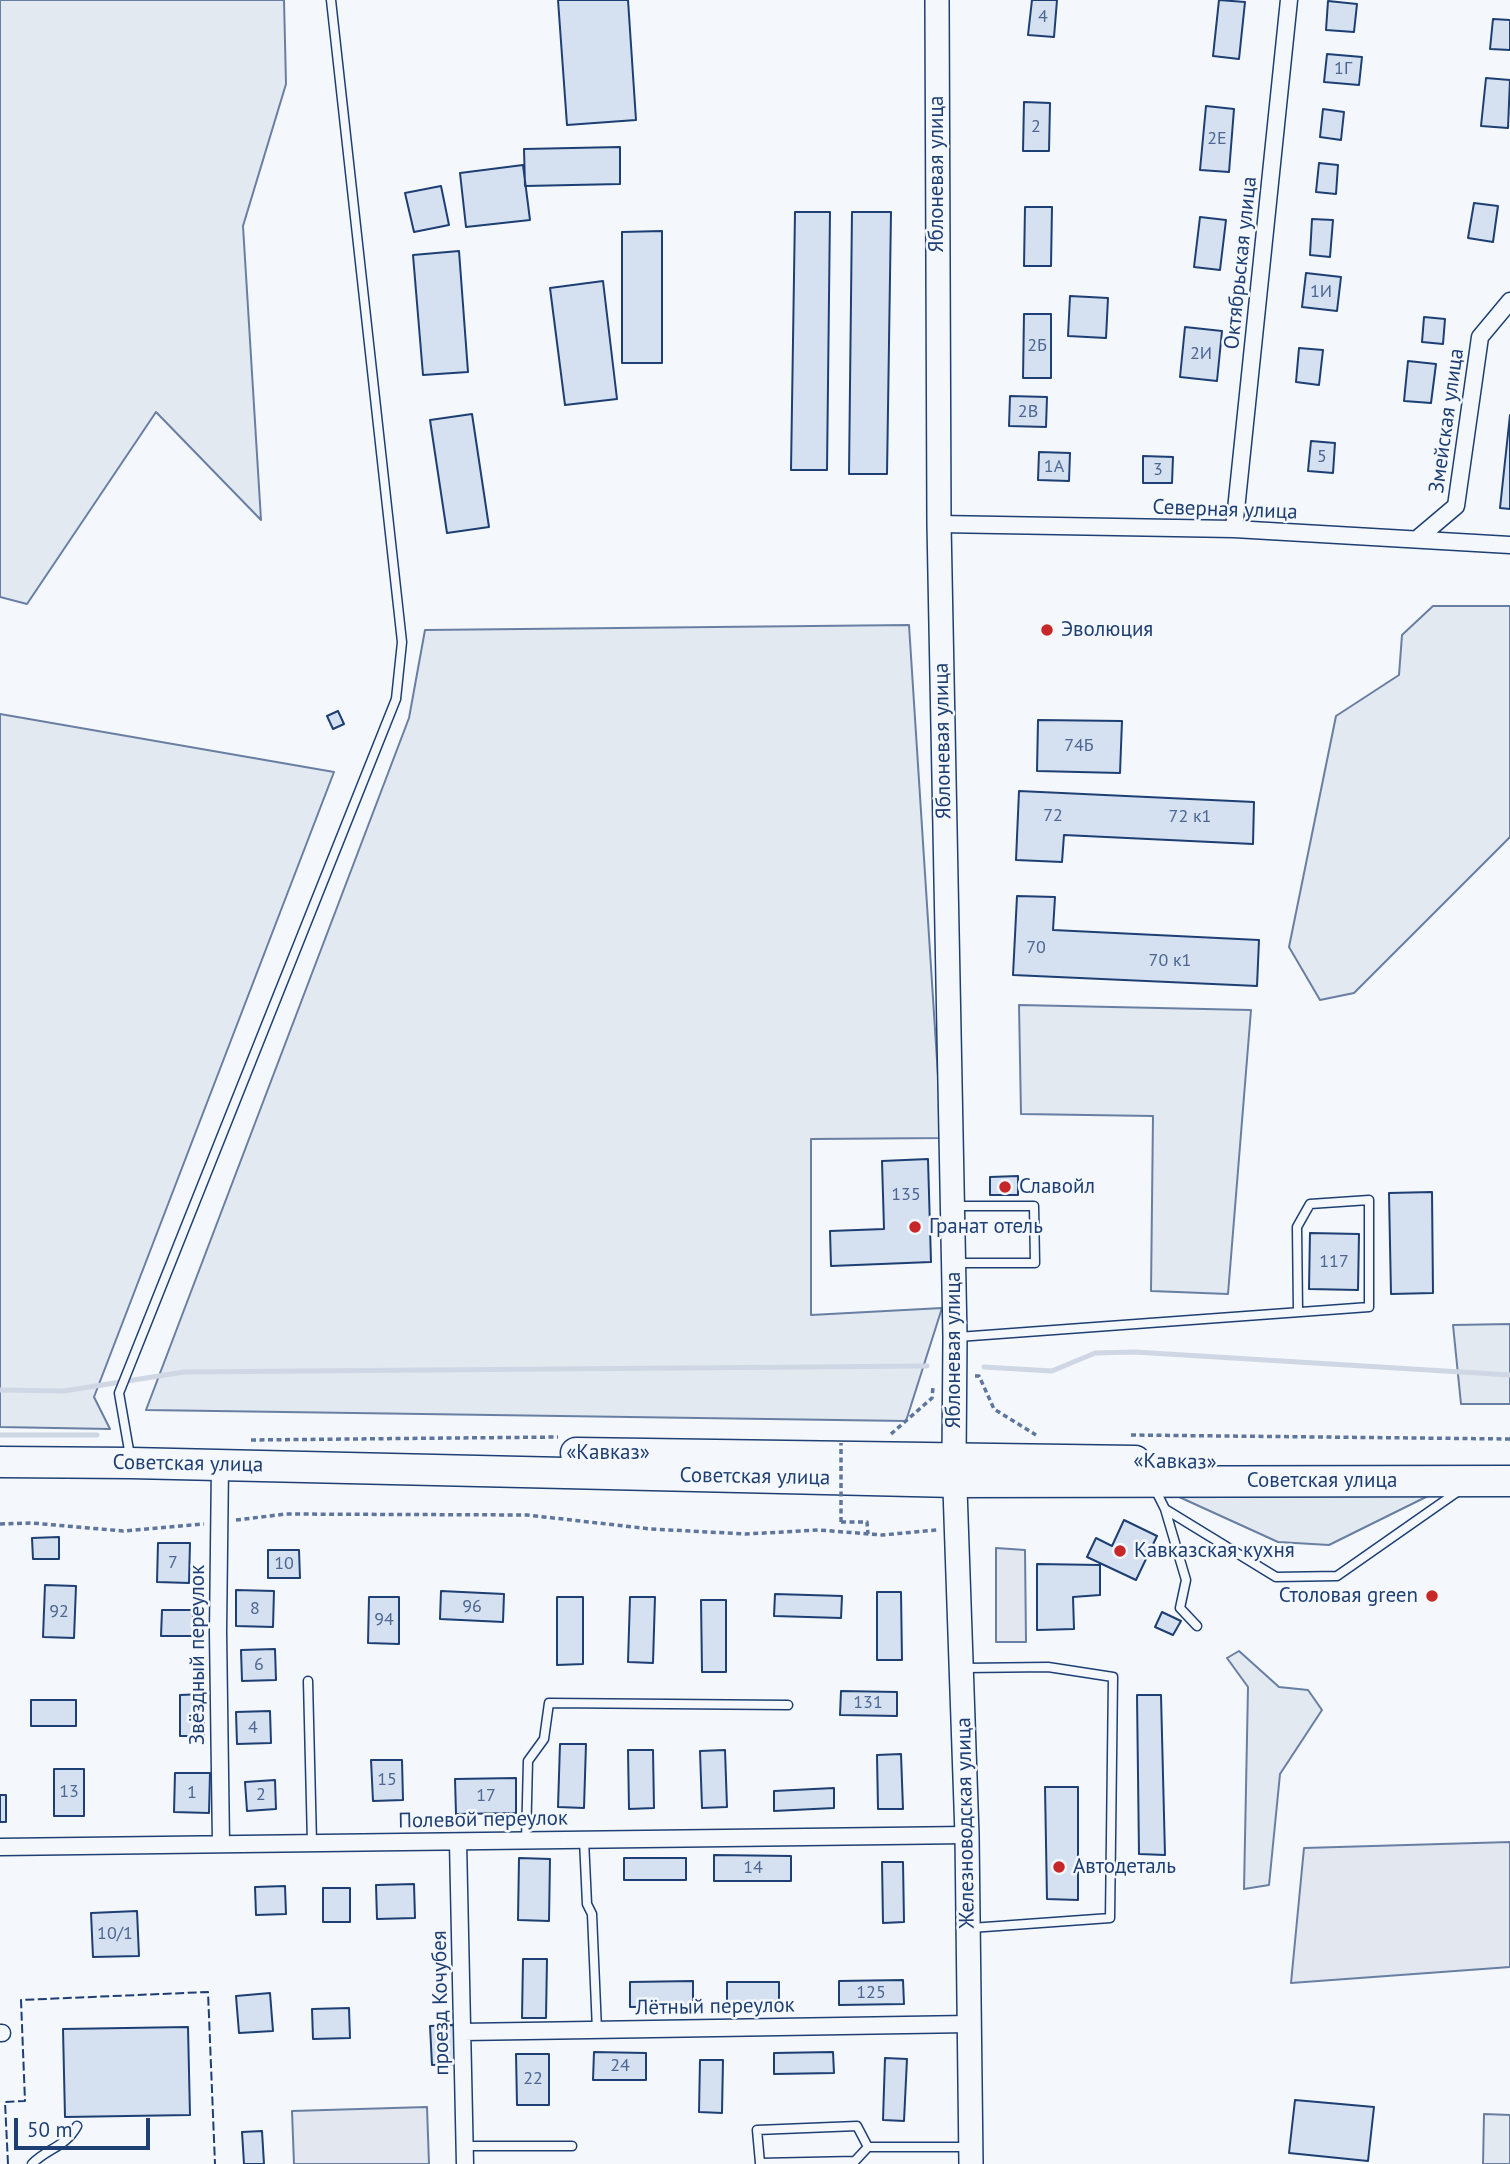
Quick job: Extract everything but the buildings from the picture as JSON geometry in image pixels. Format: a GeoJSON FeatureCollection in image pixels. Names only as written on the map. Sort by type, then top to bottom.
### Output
{"type":"FeatureCollection","features":[{"type":"Feature","properties":{"kind":"highway","name":"«Кавказ»"},"geometry":{"type":"LineString","coordinates":[[0,1453],[130,1458],[693,1453],[955,1471],[1510,1464]]}},
{"type":"Feature","properties":{"kind":"highway","name":"Советская улица"},"geometry":{"type":"LineString","coordinates":[[0,1462],[130,1458],[220,1465],[955,1471],[1151,1482],[1510,1481]]}},
{"type":"Feature","properties":{"kind":"street","name":"Яблоневая улица"},"geometry":{"type":"LineString","coordinates":[[936,0],[939,524],[955,1337],[955,1471]]}},
{"type":"Feature","properties":{"kind":"street","name":"Октябрьская улица"},"geometry":{"type":"LineString","coordinates":[[1234,530],[1289,0]]}},
{"type":"Feature","properties":{"kind":"street","name":"Змейская улица"},"geometry":{"type":"LineString","coordinates":[[1417,539],[1456,506],[1480,337],[1510,301]]}},
{"type":"Feature","properties":{"kind":"street","name":"Северная улица"},"geometry":{"type":"LineString","coordinates":[[939,524],[1234,530],[1510,545]]}},
{"type":"Feature","properties":{"kind":"street","name":"Звёздный переулок"},"geometry":{"type":"LineString","coordinates":[[220,1465],[221,1844]]}},
{"type":"Feature","properties":{"kind":"street","name":"Железноводская улица"},"geometry":{"type":"LineString","coordinates":[[955,1471],[967,1835],[971,2155]]}},
{"type":"Feature","properties":{"kind":"street","name":"Полевой переулок"},"geometry":{"type":"LineString","coordinates":[[0,1847],[967,1835]]}},
{"type":"Feature","properties":{"kind":"street","name":"проезд Кочубея"},"geometry":{"type":"LineString","coordinates":[[457,1842],[465,2164]]}},
{"type":"Feature","properties":{"kind":"street","name":"Лётный переулок"},"geometry":{"type":"LineString","coordinates":[[463,2032],[969,2025]]}},
{"type":"Feature","properties":{"kind":"lane"},"geometry":{"type":"LineString","coordinates":[[130,1458],[119,1393],[396,699],[402,642],[331,0]]}},
{"type":"Feature","properties":{"kind":"lane"},"geometry":{"type":"LineString","coordinates":[[955,1337],[1369,1307],[1369,1200],[1310,1204],[1297,1227],[1298,1312]]}},
{"type":"Feature","properties":{"kind":"lane"},"geometry":{"type":"LineString","coordinates":[[952,1206],[1034,1206],[1035,1263],[953,1263]]}},
{"type":"Feature","properties":{"kind":"lane"},"geometry":{"type":"LineString","coordinates":[[1165,1509],[1276,1577],[1337,1576],[1474,1480]]}},
{"type":"Feature","properties":{"kind":"lane"},"geometry":{"type":"LineString","coordinates":[[1151,1482],[1165,1509],[1186,1580],[1180,1608],[1197,1626]]}},
{"type":"Feature","properties":{"kind":"lane"},"geometry":{"type":"LineString","coordinates":[[962,1668],[1048,1667],[1113,1677],[1110,1918],[968,1928]]}},
{"type":"Feature","properties":{"kind":"lane"},"geometry":{"type":"LineString","coordinates":[[309,1681],[312,1843]]}},
{"type":"Feature","properties":{"kind":"lane"},"geometry":{"type":"LineString","coordinates":[[526,1841],[528,1761],[544,1740],[548,1703],[788,1705]]}},
{"type":"Feature","properties":{"kind":"lane"},"geometry":{"type":"LineString","coordinates":[[584,1840],[587,1904],[592,1914],[597,2030]]}},
{"type":"Feature","properties":{"kind":"lane"},"geometry":{"type":"LineString","coordinates":[[32,2164],[70,2139],[77,2126]]}},
{"type":"Feature","properties":{"kind":"lane"},"geometry":{"type":"LineString","coordinates":[[857,2126],[868,2147],[855,2161],[760,2163],[757,2130],[857,2126]]}},
{"type":"Feature","properties":{"kind":"lane"},"geometry":{"type":"LineString","coordinates":[[465,2146],[572,2146]]}},
{"type":"Feature","properties":{"kind":"lane"},"geometry":{"type":"LineString","coordinates":[[868,2147],[971,2155]]}},
{"type":"Feature","properties":{"kind":"path"},"geometry":{"type":"LineString","coordinates":[[841,1443],[841,1522],[867,1522],[868,1534]]}},
{"type":"Feature","properties":{"kind":"path"},"geometry":{"type":"LineString","coordinates":[[0,1524],[32,1523],[123,1531],[286,1514],[527,1515],[651,1530],[746,1534],[819,1530],[882,1535],[956,1528]]}},
{"type":"Feature","properties":{"kind":"shaded area"},"geometry":{"type":"Polygon","coordinates":[[[0,0],[284,0],[286,84],[243,226],[261,520],[156,412],[27,604],[0,597],[0,0]]]}},
{"type":"Feature","properties":{"kind":"shaded area"},"geometry":{"type":"Polygon","coordinates":[[[1433,606],[1510,606],[1510,837],[1354,993],[1320,1000],[1289,947],[1336,716],[1399,675],[1402,635],[1433,606]]]}},
{"type":"Feature","properties":{"kind":"shaded area"},"geometry":{"type":"Polygon","coordinates":[[[909,625],[942,1138],[811,1139],[811,1315],[942,1308],[906,1421],[146,1410],[409,718],[425,630],[909,625]]]}},
{"type":"Feature","properties":{"kind":"shaded area"},"geometry":{"type":"Polygon","coordinates":[[[0,714],[334,772],[94,1397],[110,1429],[0,1427],[0,714]]]}},
{"type":"Feature","properties":{"kind":"shaded area"},"geometry":{"type":"Polygon","coordinates":[[[1019,1005],[1251,1010],[1228,1294],[1151,1291],[1153,1116],[1021,1114],[1019,1005]]]}},
{"type":"Feature","properties":{"kind":"shaded area"},"geometry":{"type":"Polygon","coordinates":[[[1510,1324],[1510,1404],[1461,1404],[1453,1325],[1510,1324]]]}},
{"type":"Feature","properties":{"kind":"shaded area"},"geometry":{"type":"Polygon","coordinates":[[[1430,1495],[1329,1545],[1278,1542],[1177,1496],[1430,1495]]]}},
{"type":"Feature","properties":{"kind":"shaded area"},"geometry":{"type":"Polygon","coordinates":[[[996,1548],[1025,1550],[1026,1642],[996,1642],[996,1548]]]}},
{"type":"Feature","properties":{"kind":"shaded area"},"geometry":{"type":"Polygon","coordinates":[[[1239,1651],[1279,1687],[1308,1690],[1322,1710],[1280,1774],[1269,1885],[1244,1889],[1248,1687],[1227,1658],[1239,1651]]]}},
{"type":"Feature","properties":{"kind":"shaded area"},"geometry":{"type":"Polygon","coordinates":[[[1510,1842],[1510,1967],[1291,1983],[1304,1848],[1510,1842]]]}},
{"type":"Feature","properties":{"kind":"shaded area"},"geometry":{"type":"Polygon","coordinates":[[[427,2107],[429,2164],[294,2164],[292,2111],[427,2107]]]}},
{"type":"Feature","properties":{"kind":"shaded area"},"geometry":{"type":"Polygon","coordinates":[[[1484,2114],[1510,2115],[1510,2164],[1483,2164],[1484,2114]]]}},
{"type":"Feature","properties":{"kind":"waterway"},"geometry":{"type":"LineString","coordinates":[[984,1367],[1052,1371],[1095,1353],[1135,1352],[1510,1375]]}},
{"type":"Feature","properties":{"kind":"waterway"},"geometry":{"type":"LineString","coordinates":[[0,1390],[64,1391],[184,1372],[927,1366]]}},
{"type":"Feature","properties":{"kind":"waterway"},"geometry":{"type":"LineString","coordinates":[[0,1435],[97,1435]]}},
{"type":"Feature","properties":{"kind":"fence"},"geometry":{"type":"LineString","coordinates":[[8,2164],[5,2102],[25,2101],[21,2000],[208,1992],[215,2164]]}},
{"type":"Feature","properties":{"kind":"place","name":"Эволюция"},"geometry":{"type":"Point","coordinates":[1047,630]}},
{"type":"Feature","properties":{"kind":"place","name":"Славойл"},"geometry":{"type":"Point","coordinates":[1005,1187]}},
{"type":"Feature","properties":{"kind":"place","name":"Гранат отель"},"geometry":{"type":"Point","coordinates":[915,1227]}},
{"type":"Feature","properties":{"kind":"place","name":"Кавказская кухня"},"geometry":{"type":"Point","coordinates":[1120,1551]}},
{"type":"Feature","properties":{"kind":"place","name":"Столовая green"},"geometry":{"type":"Point","coordinates":[1432,1596]}},
{"type":"Feature","properties":{"kind":"place","name":"Автодеталь"},"geometry":{"type":"Point","coordinates":[1059,1867]}}]}
